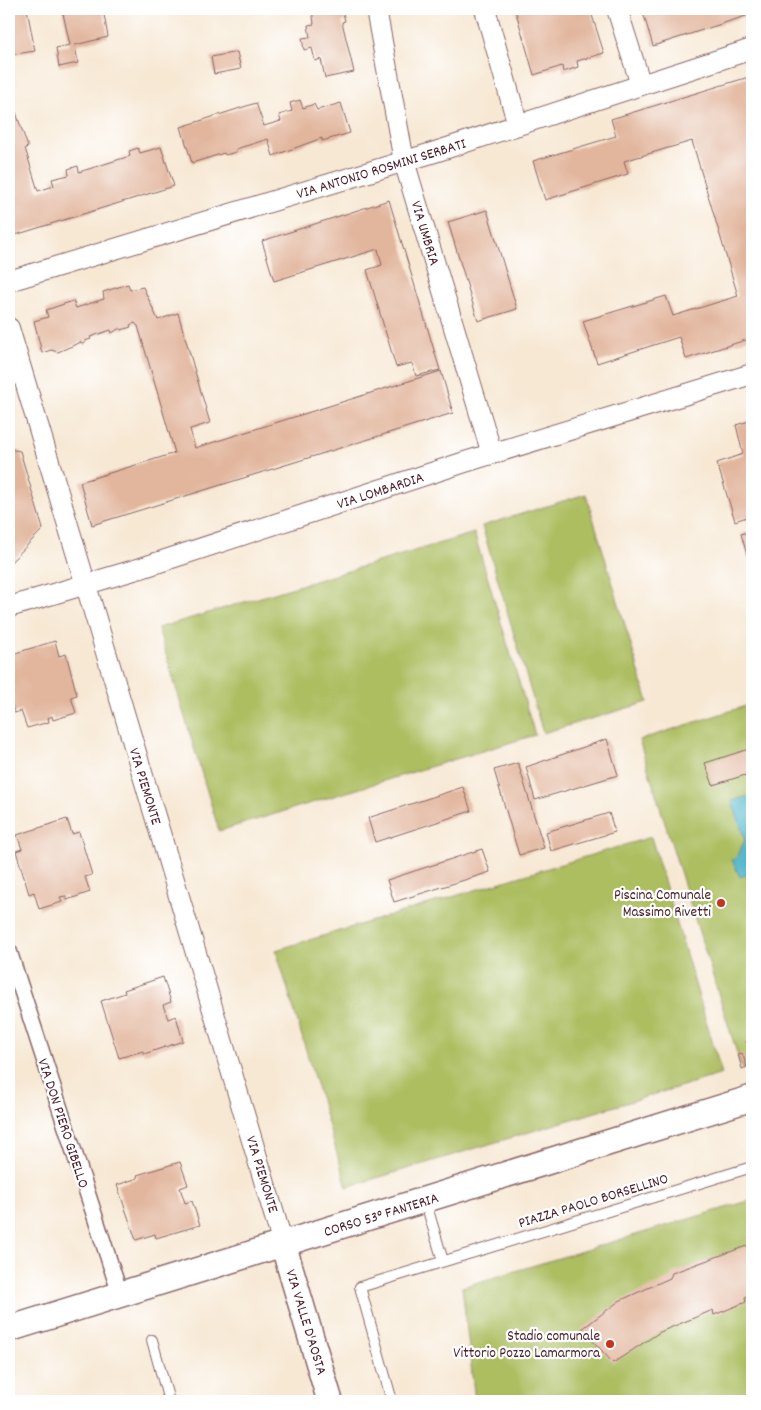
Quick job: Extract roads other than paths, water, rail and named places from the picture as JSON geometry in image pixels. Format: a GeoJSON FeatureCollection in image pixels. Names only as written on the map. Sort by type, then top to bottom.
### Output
{"type":"FeatureCollection","features":[{"type":"Feature","properties":{"kind":"street","name":"VIA UMBRIA"},"geometry":{"type":"LineString","coordinates":[[376,9],[404,161],[492,454]]}},
{"type":"Feature","properties":{"kind":"street"},"geometry":{"type":"LineString","coordinates":[[484,9],[518,126]]}},
{"type":"Feature","properties":{"kind":"street"},"geometry":{"type":"LineString","coordinates":[[616,9],[641,85]]}},
{"type":"Feature","properties":{"kind":"street","name":"VIA ANTONIO ROSMINI SERBATI"},"geometry":{"type":"LineString","coordinates":[[9,281],[518,126],[752,49]]}},
{"type":"Feature","properties":{"kind":"street","name":"VIA PIEMONTE"},"geometry":{"type":"LineString","coordinates":[[9,328],[283,1244]]}},
{"type":"Feature","properties":{"kind":"street","name":"VIA LOMBARDIA"},"geometry":{"type":"LineString","coordinates":[[9,608],[492,454],[752,374]]}},
{"type":"Feature","properties":{"kind":"street","name":"VIA DON PIERO GIBELLO"},"geometry":{"type":"LineString","coordinates":[[9,951],[120,1294]]}},
{"type":"Feature","properties":{"kind":"street","name":"CORSO 53° FANTERIA"},"geometry":{"type":"LineString","coordinates":[[9,1329],[752,1098]]}},
{"type":"Feature","properties":{"kind":"street","name":"VIA VALLE D'AOSTA"},"geometry":{"type":"LineString","coordinates":[[283,1244],[330,1401]]}},
{"type":"Feature","properties":{"kind":"lane","name":"PIAZZA PAOLO BORSELLINO"},"geometry":{"type":"LineString","coordinates":[[392,1401],[360,1286],[752,1167]]}},
{"type":"Feature","properties":{"kind":"lane"},"geometry":{"type":"LineString","coordinates":[[425,1200],[443,1261]]}},
{"type":"Feature","properties":{"kind":"lane"},"geometry":{"type":"LineString","coordinates":[[152,1340],[169,1401]]}},
{"type":"Feature","properties":{"kind":"water"},"geometry":{"type":"Polygon","coordinates":[[[752,795],[752,880],[745,875],[740,877],[732,860],[737,857],[745,840],[732,801],[752,795]]]}},
{"type":"Feature","properties":{"kind":"place","name":"Piscina Comunale Massimo Rivetti"},"geometry":{"type":"Point","coordinates":[721,903]}},
{"type":"Feature","properties":{"kind":"place","name":"Stadio comunale Vittorio Pozzo Lamarmora"},"geometry":{"type":"Point","coordinates":[610,1344]}}]}
